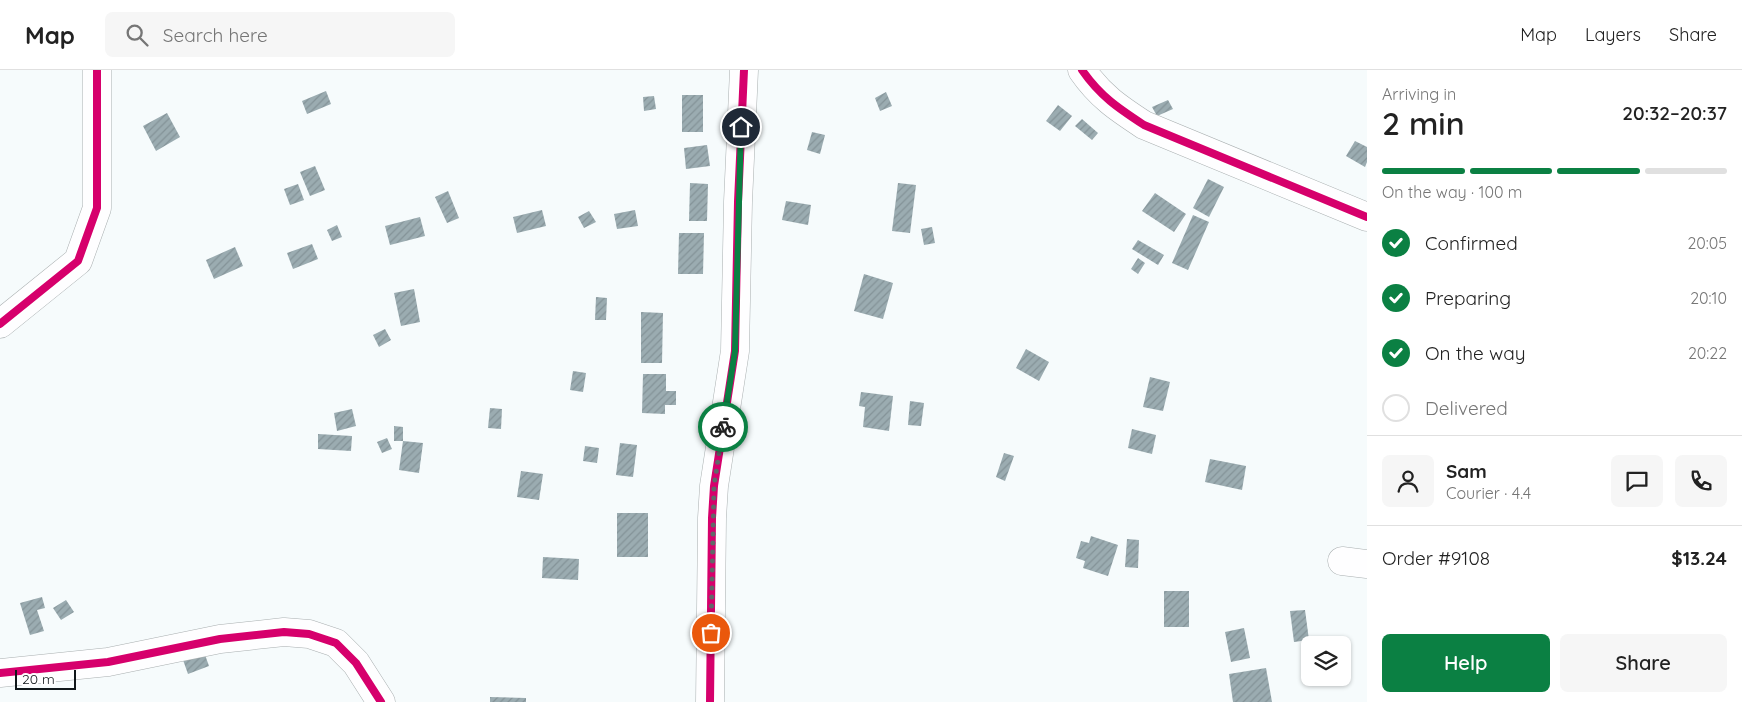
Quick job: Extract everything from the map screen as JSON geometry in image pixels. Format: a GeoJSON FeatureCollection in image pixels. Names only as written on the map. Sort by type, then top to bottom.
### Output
{"type":"FeatureCollection","features":[{"type":"Feature","properties":{"kind":"street"},"geometry":{"type":"LineString","coordinates":[[0,324],[78,261],[97,208],[98,70]]}},
{"type":"Feature","properties":{"kind":"street"},"geometry":{"type":"LineString","coordinates":[[710,702],[712,518],[714,486],[735,351],[738,202],[744,70]]}},
{"type":"Feature","properties":{"kind":"street"},"geometry":{"type":"LineString","coordinates":[[1082,70],[1092,84],[1114,106],[1144,125],[1367,217]]}},
{"type":"Feature","properties":{"kind":"street"},"geometry":{"type":"LineString","coordinates":[[0,673],[108,662],[220,639],[292,632],[309,634],[336,643],[356,663],[381,702]]}},
{"type":"Feature","properties":{"kind":"building"},"geometry":{"type":"Polygon","coordinates":[[[326,91],[331,104],[307,114],[302,101],[326,91]]]}},
{"type":"Feature","properties":{"kind":"building"},"geometry":{"type":"Polygon","coordinates":[[[886,92],[892,106],[880,111],[875,98],[886,92]]]}},
{"type":"Feature","properties":{"kind":"building"},"geometry":{"type":"Polygon","coordinates":[[[682,95],[703,95],[703,132],[682,132],[682,95]]]}},
{"type":"Feature","properties":{"kind":"building"},"geometry":{"type":"Polygon","coordinates":[[[654,96],[656,109],[644,111],[643,97],[654,96]]]}},
{"type":"Feature","properties":{"kind":"building"},"geometry":{"type":"Polygon","coordinates":[[[1168,100],[1173,109],[1157,116],[1152,107],[1168,100]]]}},
{"type":"Feature","properties":{"kind":"building"},"geometry":{"type":"Polygon","coordinates":[[[1058,105],[1072,116],[1060,131],[1046,121],[1058,105]]]}},
{"type":"Feature","properties":{"kind":"building"},"geometry":{"type":"Polygon","coordinates":[[[167,113],[180,137],[156,151],[143,126],[167,113]]]}},
{"type":"Feature","properties":{"kind":"building"},"geometry":{"type":"Polygon","coordinates":[[[1082,119],[1098,133],[1092,140],[1075,126],[1082,119]]]}},
{"type":"Feature","properties":{"kind":"building"},"geometry":{"type":"Polygon","coordinates":[[[812,132],[825,135],[820,154],[807,150],[812,132]]]}},
{"type":"Feature","properties":{"kind":"building"},"geometry":{"type":"Polygon","coordinates":[[[1355,141],[1367,147],[1365,167],[1346,156],[1355,141]]]}},
{"type":"Feature","properties":{"kind":"building"},"geometry":{"type":"Polygon","coordinates":[[[707,145],[710,166],[686,169],[684,148],[707,145]]]}},
{"type":"Feature","properties":{"kind":"building"},"geometry":{"type":"Polygon","coordinates":[[[315,166],[325,190],[310,196],[300,172],[315,166]]]}},
{"type":"Feature","properties":{"kind":"building"},"geometry":{"type":"Polygon","coordinates":[[[1208,179],[1224,187],[1209,217],[1193,208],[1208,179]]]}},
{"type":"Feature","properties":{"kind":"building"},"geometry":{"type":"Polygon","coordinates":[[[690,183],[708,184],[707,221],[689,221],[690,183]]]}},
{"type":"Feature","properties":{"kind":"building"},"geometry":{"type":"Polygon","coordinates":[[[898,183],[916,185],[910,233],[892,231],[898,183]]]}},
{"type":"Feature","properties":{"kind":"building"},"geometry":{"type":"Polygon","coordinates":[[[298,184],[304,200],[290,205],[284,189],[298,184]]]}},
{"type":"Feature","properties":{"kind":"building"},"geometry":{"type":"Polygon","coordinates":[[[448,191],[459,218],[447,223],[435,197],[448,191]]]}},
{"type":"Feature","properties":{"kind":"building"},"geometry":{"type":"Polygon","coordinates":[[[1155,193],[1186,214],[1174,232],[1142,211],[1155,193]]]}},
{"type":"Feature","properties":{"kind":"building"},"geometry":{"type":"Polygon","coordinates":[[[786,201],[811,205],[808,225],[782,220],[786,201]]]}},
{"type":"Feature","properties":{"kind":"building"},"geometry":{"type":"Polygon","coordinates":[[[542,210],[546,226],[517,233],[513,217],[542,210]]]}},
{"type":"Feature","properties":{"kind":"building"},"geometry":{"type":"Polygon","coordinates":[[[635,210],[638,226],[617,229],[614,214],[635,210]]]}},
{"type":"Feature","properties":{"kind":"building"},"geometry":{"type":"Polygon","coordinates":[[[589,211],[596,222],[584,228],[578,217],[589,211]]]}},
{"type":"Feature","properties":{"kind":"building"},"geometry":{"type":"Polygon","coordinates":[[[1193,215],[1209,222],[1188,270],[1172,263],[1193,215]]]}},
{"type":"Feature","properties":{"kind":"building"},"geometry":{"type":"Polygon","coordinates":[[[420,217],[425,236],[390,245],[385,226],[420,217]]]}},
{"type":"Feature","properties":{"kind":"building"},"geometry":{"type":"Polygon","coordinates":[[[337,225],[342,237],[332,241],[327,230],[337,225]]]}},
{"type":"Feature","properties":{"kind":"building"},"geometry":{"type":"Polygon","coordinates":[[[932,227],[935,243],[924,245],[921,229],[932,227]]]}},
{"type":"Feature","properties":{"kind":"building"},"geometry":{"type":"Polygon","coordinates":[[[679,233],[704,233],[703,274],[678,274],[679,233]]]}},
{"type":"Feature","properties":{"kind":"building"},"geometry":{"type":"Polygon","coordinates":[[[1138,240],[1164,255],[1158,265],[1132,249],[1138,240]]]}},
{"type":"Feature","properties":{"kind":"building"},"geometry":{"type":"Polygon","coordinates":[[[312,244],[318,259],[293,269],[287,253],[312,244]]]}},
{"type":"Feature","properties":{"kind":"building"},"geometry":{"type":"Polygon","coordinates":[[[235,247],[243,266],[214,279],[206,260],[235,247]]]}},
{"type":"Feature","properties":{"kind":"building"},"geometry":{"type":"Polygon","coordinates":[[[1138,258],[1145,263],[1138,274],[1131,269],[1138,258]]]}},
{"type":"Feature","properties":{"kind":"building"},"geometry":{"type":"Polygon","coordinates":[[[864,274],[893,283],[883,319],[854,311],[864,274]]]}},
{"type":"Feature","properties":{"kind":"building"},"geometry":{"type":"Polygon","coordinates":[[[414,289],[420,322],[401,326],[394,293],[414,289]]]}},
{"type":"Feature","properties":{"kind":"building"},"geometry":{"type":"Polygon","coordinates":[[[596,297],[607,298],[606,320],[595,320],[596,297]]]}},
{"type":"Feature","properties":{"kind":"building"},"geometry":{"type":"Polygon","coordinates":[[[641,312],[663,313],[662,363],[641,363],[641,312]]]}},
{"type":"Feature","properties":{"kind":"building"},"geometry":{"type":"Polygon","coordinates":[[[385,329],[391,340],[379,347],[373,335],[385,329]]]}},
{"type":"Feature","properties":{"kind":"building"},"geometry":{"type":"Polygon","coordinates":[[[1026,349],[1049,362],[1039,381],[1016,368],[1026,349]]]}},
{"type":"Feature","properties":{"kind":"building"},"geometry":{"type":"Polygon","coordinates":[[[573,371],[586,373],[583,392],[570,390],[573,371]]]}},
{"type":"Feature","properties":{"kind":"building"},"geometry":{"type":"Polygon","coordinates":[[[643,374],[666,374],[666,391],[676,391],[676,405],[665,405],[665,414],[642,413],[643,374]]]}},
{"type":"Feature","properties":{"kind":"building"},"geometry":{"type":"Polygon","coordinates":[[[1150,377],[1170,382],[1163,411],[1143,407],[1150,377]]]}},
{"type":"Feature","properties":{"kind":"building"},"geometry":{"type":"Polygon","coordinates":[[[861,392],[893,396],[889,431],[863,427],[865,407],[859,406],[861,392]]]}},
{"type":"Feature","properties":{"kind":"building"},"geometry":{"type":"Polygon","coordinates":[[[910,401],[924,403],[921,426],[908,425],[910,401]]]}},
{"type":"Feature","properties":{"kind":"building"},"geometry":{"type":"Polygon","coordinates":[[[490,408],[502,409],[501,429],[488,428],[490,408]]]}},
{"type":"Feature","properties":{"kind":"building"},"geometry":{"type":"Polygon","coordinates":[[[352,409],[356,426],[337,431],[334,413],[352,409]]]}},
{"type":"Feature","properties":{"kind":"building"},"geometry":{"type":"Polygon","coordinates":[[[394,426],[403,427],[403,441],[394,441],[394,426]]]}},
{"type":"Feature","properties":{"kind":"building"},"geometry":{"type":"Polygon","coordinates":[[[1132,429],[1156,435],[1152,454],[1128,448],[1132,429]]]}},
{"type":"Feature","properties":{"kind":"building"},"geometry":{"type":"Polygon","coordinates":[[[318,434],[352,436],[351,451],[318,449],[318,434]]]}},
{"type":"Feature","properties":{"kind":"building"},"geometry":{"type":"Polygon","coordinates":[[[387,438],[392,449],[382,453],[377,442],[387,438]]]}},
{"type":"Feature","properties":{"kind":"building"},"geometry":{"type":"Polygon","coordinates":[[[403,441],[423,443],[419,473],[399,470],[403,441]]]}},
{"type":"Feature","properties":{"kind":"building"},"geometry":{"type":"Polygon","coordinates":[[[620,443],[637,445],[633,477],[616,475],[620,443]]]}},
{"type":"Feature","properties":{"kind":"building"},"geometry":{"type":"Polygon","coordinates":[[[585,446],[599,448],[597,463],[583,461],[585,446]]]}},
{"type":"Feature","properties":{"kind":"building"},"geometry":{"type":"Polygon","coordinates":[[[1004,453],[1014,456],[1005,481],[996,477],[1004,453]]]}},
{"type":"Feature","properties":{"kind":"building"},"geometry":{"type":"Polygon","coordinates":[[[1210,459],[1246,466],[1242,490],[1205,482],[1210,459]]]}},
{"type":"Feature","properties":{"kind":"building"},"geometry":{"type":"Polygon","coordinates":[[[521,471],[543,474],[539,500],[517,497],[521,471]]]}},
{"type":"Feature","properties":{"kind":"building"},"geometry":{"type":"Polygon","coordinates":[[[617,513],[648,513],[648,557],[617,557],[617,513]]]}},
{"type":"Feature","properties":{"kind":"building"},"geometry":{"type":"Polygon","coordinates":[[[1091,536],[1118,545],[1108,576],[1083,568],[1085,561],[1076,558],[1081,541],[1089,543],[1091,536]]]}},
{"type":"Feature","properties":{"kind":"building"},"geometry":{"type":"Polygon","coordinates":[[[1127,539],[1139,540],[1138,568],[1125,567],[1127,539]]]}},
{"type":"Feature","properties":{"kind":"building"},"geometry":{"type":"Polygon","coordinates":[[[543,557],[579,559],[578,580],[542,578],[543,557]]]}},
{"type":"Feature","properties":{"kind":"building"},"geometry":{"type":"Polygon","coordinates":[[[1164,591],[1189,591],[1189,627],[1164,627],[1164,591]]]}},
{"type":"Feature","properties":{"kind":"building"},"geometry":{"type":"Polygon","coordinates":[[[42,597],[45,608],[37,610],[44,631],[30,635],[20,603],[42,597]]]}},
{"type":"Feature","properties":{"kind":"building"},"geometry":{"type":"Polygon","coordinates":[[[66,600],[74,612],[61,620],[53,608],[66,600]]]}},
{"type":"Feature","properties":{"kind":"building"},"geometry":{"type":"Polygon","coordinates":[[[1305,610],[1308,636],[1301,636],[1301,641],[1294,642],[1290,611],[1305,610]]]}},
{"type":"Feature","properties":{"kind":"building"},"geometry":{"type":"Polygon","coordinates":[[[1244,628],[1250,658],[1231,662],[1225,632],[1244,628]]]}},
{"type":"Feature","properties":{"kind":"building"},"geometry":{"type":"Polygon","coordinates":[[[204,652],[209,666],[188,674],[183,660],[204,652]]]}},
{"type":"Feature","properties":{"kind":"building"},"geometry":{"type":"Polygon","coordinates":[[[1266,668],[1272,702],[1233,702],[1229,674],[1266,668]]]}},
{"type":"Feature","properties":{"kind":"building"},"geometry":{"type":"Polygon","coordinates":[[[490,697],[526,698],[526,702],[490,702],[490,697]]]}},
{"type":"Feature","properties":{"kind":"cycle path"},"geometry":{"type":"LineString","coordinates":[[0,324],[78,261],[97,208],[97,70]]}},
{"type":"Feature","properties":{"kind":"cycle path"},"geometry":{"type":"LineString","coordinates":[[710,702],[712,518],[714,486],[735,351],[738,202],[744,70]]}},
{"type":"Feature","properties":{"kind":"cycle path"},"geometry":{"type":"LineString","coordinates":[[1082,70],[1110,101],[1144,125],[1367,217]]}},
{"type":"Feature","properties":{"kind":"cycle path"},"geometry":{"type":"LineString","coordinates":[[0,673],[108,662],[220,639],[284,632],[309,634],[336,643],[356,663],[381,702]]}},
{"type":"Feature","properties":{"kind":"way so far"},"geometry":{"type":"LineString","coordinates":[[711,633],[712,518],[714,486],[723,427]]}},
{"type":"Feature","properties":{"kind":"route"},"geometry":{"type":"LineString","coordinates":[[723,427],[735,351],[741,127]]}}]}
